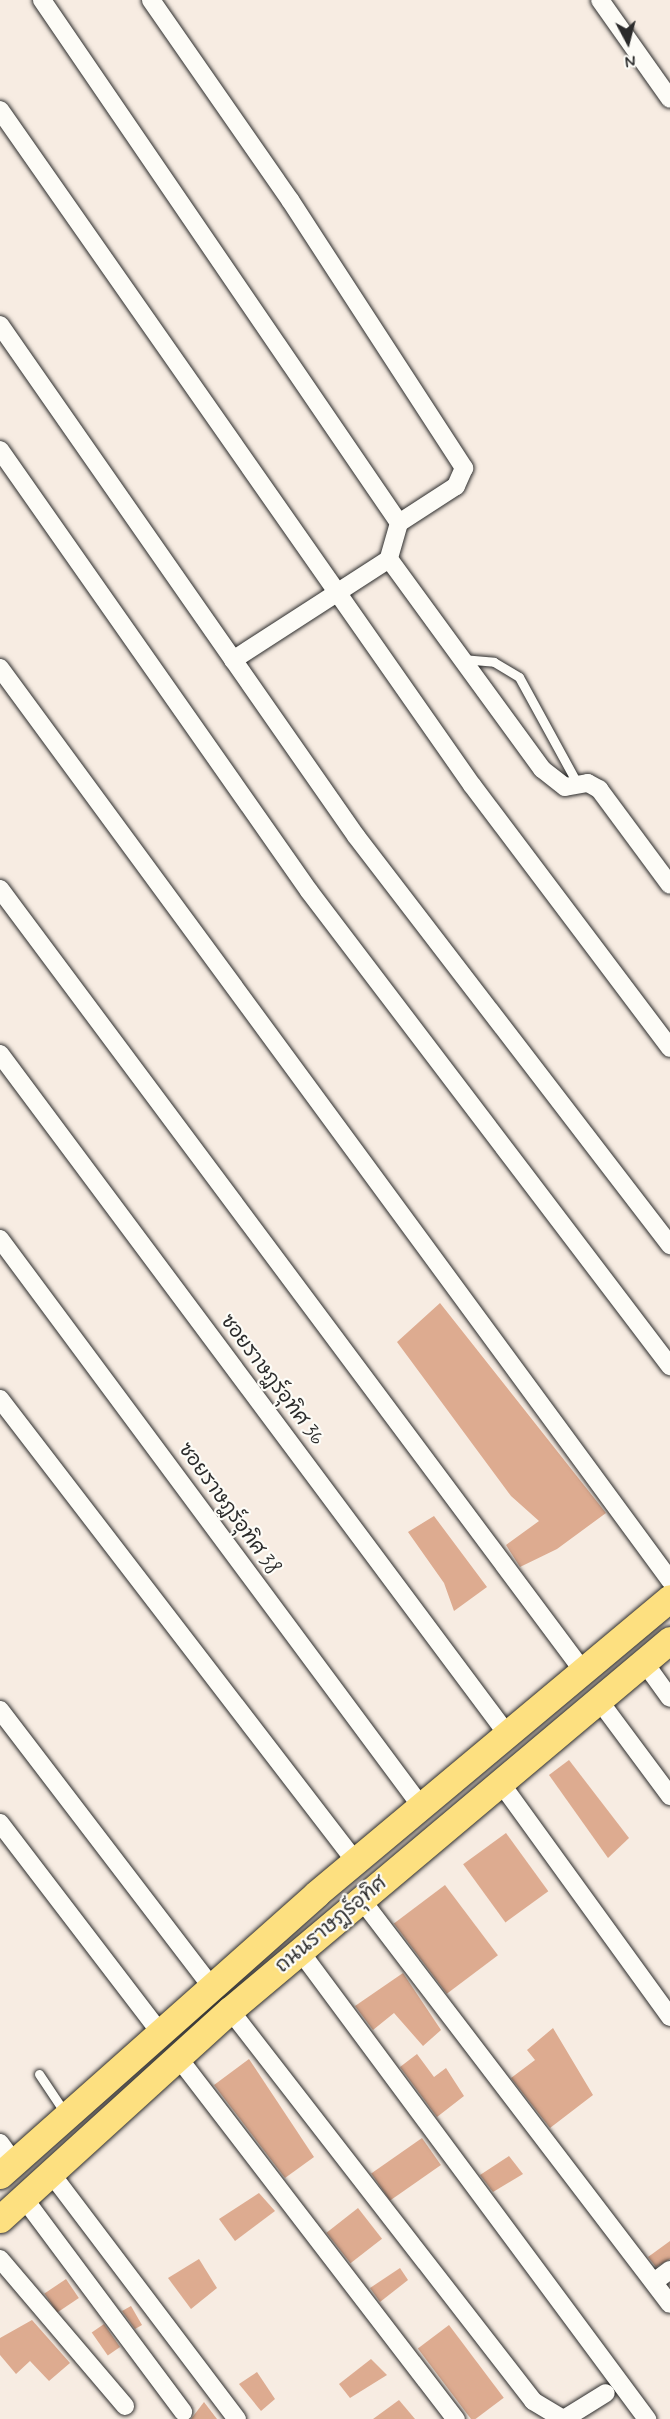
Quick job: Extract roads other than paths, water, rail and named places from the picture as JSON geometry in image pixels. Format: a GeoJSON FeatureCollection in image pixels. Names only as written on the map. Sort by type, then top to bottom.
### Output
{"type":"FeatureCollection","features":[{"type":"Feature","properties":{"kind":"main road","name":"ถนนราษฎร์อุทิศ"},"geometry":{"type":"LineString","coordinates":[[4,2160],[64,2113],[355,1861],[670,1598]]}},
{"type":"Feature","properties":{"kind":"main road","name":"ถนนราษฎร์อุทิศ"},"geometry":{"type":"LineString","coordinates":[[0,2219],[230,2010],[670,1640]]}},
{"type":"Feature","properties":{"kind":"street"},"geometry":{"type":"LineString","coordinates":[[42,0],[399,523]]}},
{"type":"Feature","properties":{"kind":"street"},"geometry":{"type":"LineString","coordinates":[[151,0],[464,468],[456,486],[399,523],[389,559],[335,590],[233,660]]}},
{"type":"Feature","properties":{"kind":"street"},"geometry":{"type":"LineString","coordinates":[[600,0],[670,99]]}},
{"type":"Feature","properties":{"kind":"street"},"geometry":{"type":"LineString","coordinates":[[0,110],[479,795],[670,1048]]}},
{"type":"Feature","properties":{"kind":"street"},"geometry":{"type":"LineString","coordinates":[[0,325],[356,836],[670,1245]]}},
{"type":"Feature","properties":{"kind":"street"},"geometry":{"type":"LineString","coordinates":[[0,450],[309,891],[670,1366]]}},
{"type":"Feature","properties":{"kind":"street"},"geometry":{"type":"LineString","coordinates":[[389,559],[456,659],[554,783],[577,783],[599,789],[613,804],[670,885]]}},
{"type":"Feature","properties":{"kind":"street"},"geometry":{"type":"LineString","coordinates":[[0,668],[670,1580]]}},
{"type":"Feature","properties":{"kind":"street"},"geometry":{"type":"LineString","coordinates":[[0,889],[583,1671]]}},
{"type":"Feature","properties":{"kind":"street","name":"ซอยราษฎร์อุทิศ 36"},"geometry":{"type":"LineString","coordinates":[[0,1054],[507,1734]]}},
{"type":"Feature","properties":{"kind":"street","name":"ซอยราษฎร์อุทิศ 38"},"geometry":{"type":"LineString","coordinates":[[0,1239],[421,1806]]}},
{"type":"Feature","properties":{"kind":"street"},"geometry":{"type":"LineString","coordinates":[[0,1399],[355,1861]]}},
{"type":"Feature","properties":{"kind":"street"},"geometry":{"type":"LineString","coordinates":[[644,1662],[670,1698]]}},
{"type":"Feature","properties":{"kind":"street"},"geometry":{"type":"LineString","coordinates":[[598,1699],[670,1796]]}},
{"type":"Feature","properties":{"kind":"street"},"geometry":{"type":"LineString","coordinates":[[0,1710],[211,1986]]}},
{"type":"Feature","properties":{"kind":"street"},"geometry":{"type":"LineString","coordinates":[[500,1782],[670,2017]]}},
{"type":"Feature","properties":{"kind":"street"},"geometry":{"type":"LineString","coordinates":[[0,1823],[159,2031]]}},
{"type":"Feature","properties":{"kind":"street"},"geometry":{"type":"LineString","coordinates":[[361,1899],[670,2304]]}},
{"type":"Feature","properties":{"kind":"street"},"geometry":{"type":"LineString","coordinates":[[300,1951],[647,2419]]}},
{"type":"Feature","properties":{"kind":"street"},"geometry":{"type":"LineString","coordinates":[[230,2010],[534,2401],[563,2419],[606,2393]]}},
{"type":"Feature","properties":{"kind":"street"},"geometry":{"type":"LineString","coordinates":[[177,2056],[456,2419]]}},
{"type":"Feature","properties":{"kind":"street"},"geometry":{"type":"LineString","coordinates":[[50,2172],[237,2419]]}},
{"type":"Feature","properties":{"kind":"street"},"geometry":{"type":"LineString","coordinates":[[23,2197],[183,2412]]}},
{"type":"Feature","properties":{"kind":"street"},"geometry":{"type":"LineString","coordinates":[[0,2259],[125,2406]]}},
{"type":"Feature","properties":{"kind":"street"},"geometry":{"type":"LineString","coordinates":[[654,2282],[670,2270]]}},
{"type":"Feature","properties":{"kind":"lane"},"geometry":{"type":"LineString","coordinates":[[456,659],[494,662],[519,677],[577,783]]}},
{"type":"Feature","properties":{"kind":"lane"},"geometry":{"type":"LineString","coordinates":[[39,2074],[64,2113]]}}]}
